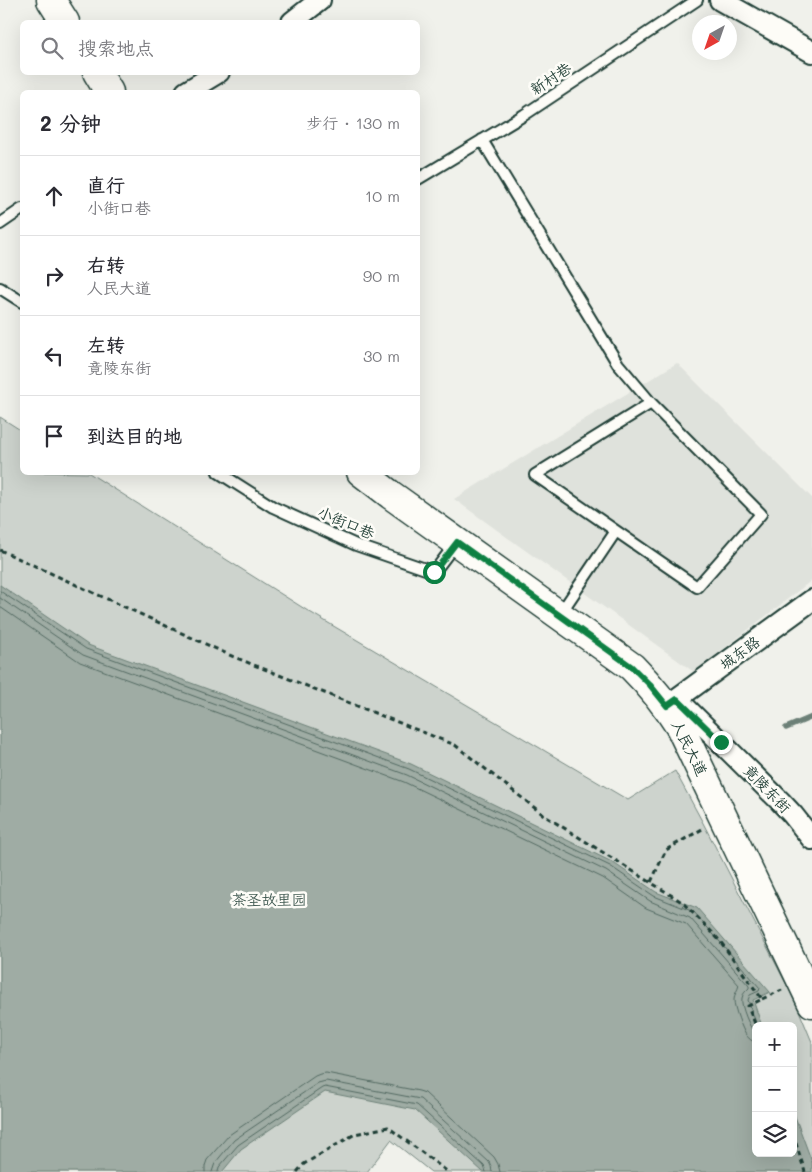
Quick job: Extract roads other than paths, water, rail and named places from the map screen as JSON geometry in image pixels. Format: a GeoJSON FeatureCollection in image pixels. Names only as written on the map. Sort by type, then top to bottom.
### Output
{"type":"FeatureCollection","features":[{"type":"Feature","properties":{"kind":"main road"},"geometry":{"type":"LineString","coordinates":[[35,0],[48,20]]}},
{"type":"Feature","properties":{"kind":"main road"},"geometry":{"type":"LineString","coordinates":[[51,0],[64,20]]}},
{"type":"Feature","properties":{"kind":"main road"},"geometry":{"type":"LineString","coordinates":[[82,75],[92,90]]}},
{"type":"Feature","properties":{"kind":"main road"},"geometry":{"type":"LineString","coordinates":[[99,75],[108,90]]}},
{"type":"Feature","properties":{"kind":"main road","name":"人民大道"},"geometry":{"type":"LineString","coordinates":[[365,475],[457,542],[563,610],[640,656],[660,677],[672,702],[680,727],[812,1003]]}},
{"type":"Feature","properties":{"kind":"main road","name":"人民大道"},"geometry":{"type":"LineString","coordinates":[[386,475],[563,610]]}},
{"type":"Feature","properties":{"kind":"main road","name":"人民大道"},"geometry":{"type":"LineString","coordinates":[[672,702],[692,722],[812,975]]}},
{"type":"Feature","properties":{"kind":"street"},"geometry":{"type":"LineString","coordinates":[[295,20],[320,0]]}},
{"type":"Feature","properties":{"kind":"street"},"geometry":{"type":"LineString","coordinates":[[720,0],[812,52]]}},
{"type":"Feature","properties":{"kind":"street"},"geometry":{"type":"LineString","coordinates":[[189,90],[214,75]]}},
{"type":"Feature","properties":{"kind":"street","name":"城东路"},"geometry":{"type":"LineString","coordinates":[[672,702],[812,600]]}},
{"type":"Feature","properties":{"kind":"street","name":"竟陵东街"},"geometry":{"type":"LineString","coordinates":[[672,702],[780,801],[812,839]]}},
{"type":"Feature","properties":{"kind":"lane","name":"新村巷"},"geometry":{"type":"LineString","coordinates":[[420,178],[524,115],[697,0]]}},
{"type":"Feature","properties":{"kind":"lane"},"geometry":{"type":"LineString","coordinates":[[482,140],[618,364],[651,402],[761,514],[697,587],[535,475],[651,402]]}},
{"type":"Feature","properties":{"kind":"lane"},"geometry":{"type":"LineString","coordinates":[[0,224],[20,210]]}},
{"type":"Feature","properties":{"kind":"lane"},"geometry":{"type":"LineString","coordinates":[[0,288],[20,301]]}},
{"type":"Feature","properties":{"kind":"lane","name":"小街口巷"},"geometry":{"type":"LineString","coordinates":[[223,475],[273,507],[356,544],[434,572],[457,542]]}},
{"type":"Feature","properties":{"kind":"lane"},"geometry":{"type":"LineString","coordinates":[[563,610],[616,531]]}},
{"type":"Feature","properties":{"kind":"water","name":"茶圣故里园"},"geometry":{"type":"Polygon","coordinates":[[[0,585],[88,645],[411,764],[612,862],[656,892],[697,908],[770,992],[753,1000],[761,1022],[752,1022],[752,1157],[797,1157],[797,1122],[812,1162],[812,1172],[483,1172],[415,1110],[325,1092],[241,1149],[222,1172],[0,1172],[0,585]]]}},
{"type":"Feature","properties":{"kind":"waterway"},"geometry":{"type":"LineString","coordinates":[[786,728],[812,717]]}}]}
